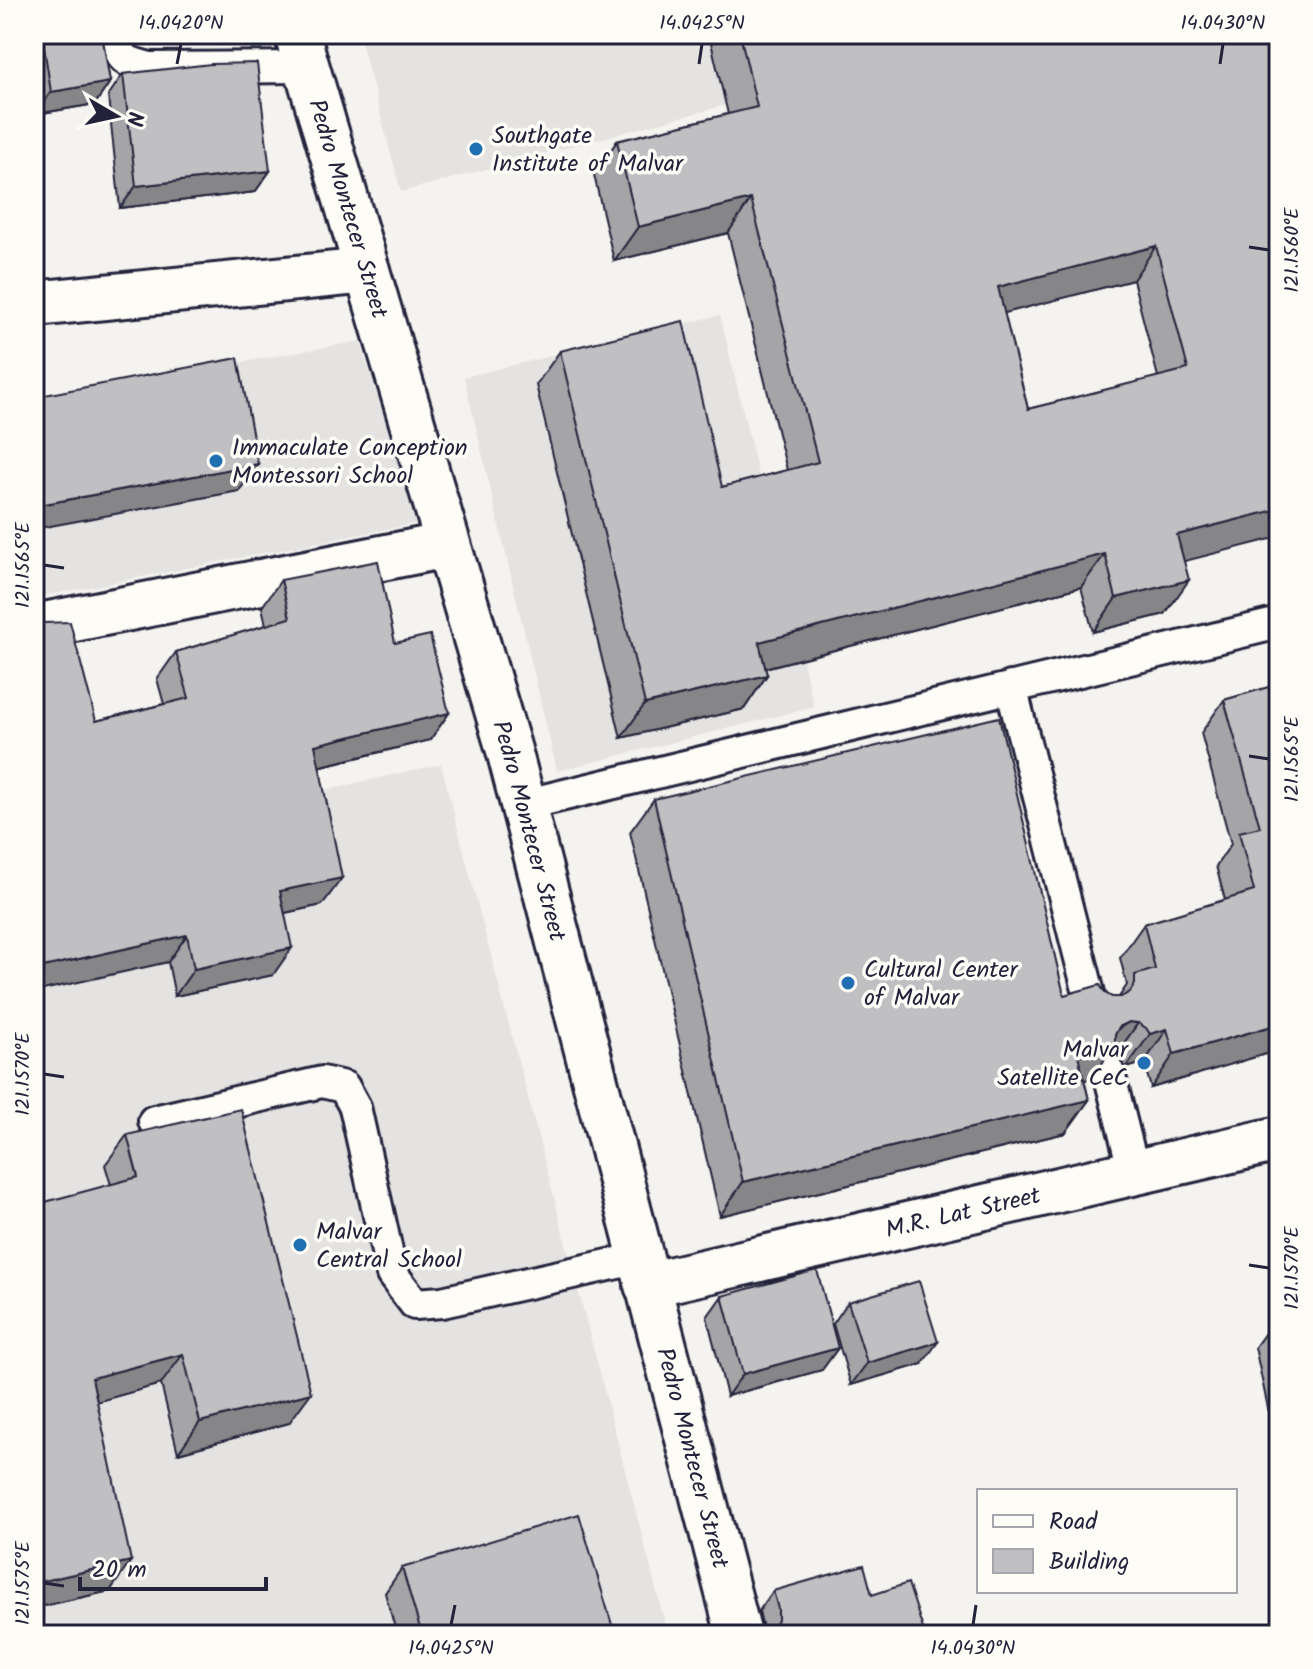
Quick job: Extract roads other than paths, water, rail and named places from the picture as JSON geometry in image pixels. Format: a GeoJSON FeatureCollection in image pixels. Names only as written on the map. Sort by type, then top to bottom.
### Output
{"type":"FeatureCollection","features":[{"type":"Feature","properties":{"kind":"main road","name":"Pedro Montecer Street"},"geometry":{"type":"LineString","coordinates":[[301,51],[523,805],[739,1635]]}},
{"type":"Feature","properties":{"kind":"main road"},"geometry":{"type":"LineString","coordinates":[[34,304],[367,271]]}},
{"type":"Feature","properties":{"kind":"main road"},"geometry":{"type":"LineString","coordinates":[[34,627],[447,545]]}},
{"type":"Feature","properties":{"kind":"main road","name":"M.R. Lat Street"},"geometry":{"type":"LineString","coordinates":[[644,1271],[1134,1172],[1279,1139]]}},
{"type":"Feature","properties":{"kind":"lane"},"geometry":{"type":"LineString","coordinates":[[115,34],[117,51],[128,62],[150,68],[301,51]]}},
{"type":"Feature","properties":{"kind":"lane"},"geometry":{"type":"LineString","coordinates":[[523,805],[1279,623]]}},
{"type":"Feature","properties":{"kind":"lane"},"geometry":{"type":"LineString","coordinates":[[1011,687],[1094,1013]]}},
{"type":"Feature","properties":{"kind":"lane"},"geometry":{"type":"LineString","coordinates":[[1109,1073],[1134,1172]]}},
{"type":"Feature","properties":{"kind":"lane"},"geometry":{"type":"LineString","coordinates":[[154,1121],[322,1082],[344,1087],[355,1107],[392,1274],[415,1304],[644,1271]]}},
{"type":"Feature","properties":{"kind":"place","name":"Southgate Institute of Malvar"},"geometry":{"type":"Point","coordinates":[476,149]}},
{"type":"Feature","properties":{"kind":"place","name":"Immaculate Conception Montessori School"},"geometry":{"type":"Point","coordinates":[216,461]}},
{"type":"Feature","properties":{"kind":"place","name":"Cultural Center of Malvar"},"geometry":{"type":"Point","coordinates":[848,983]}},
{"type":"Feature","properties":{"kind":"place","name":"Malvar Satellite CeC"},"geometry":{"type":"Point","coordinates":[1144,1063]}},
{"type":"Feature","properties":{"kind":"place","name":"Malvar Central School"},"geometry":{"type":"Point","coordinates":[300,1245]}}]}
